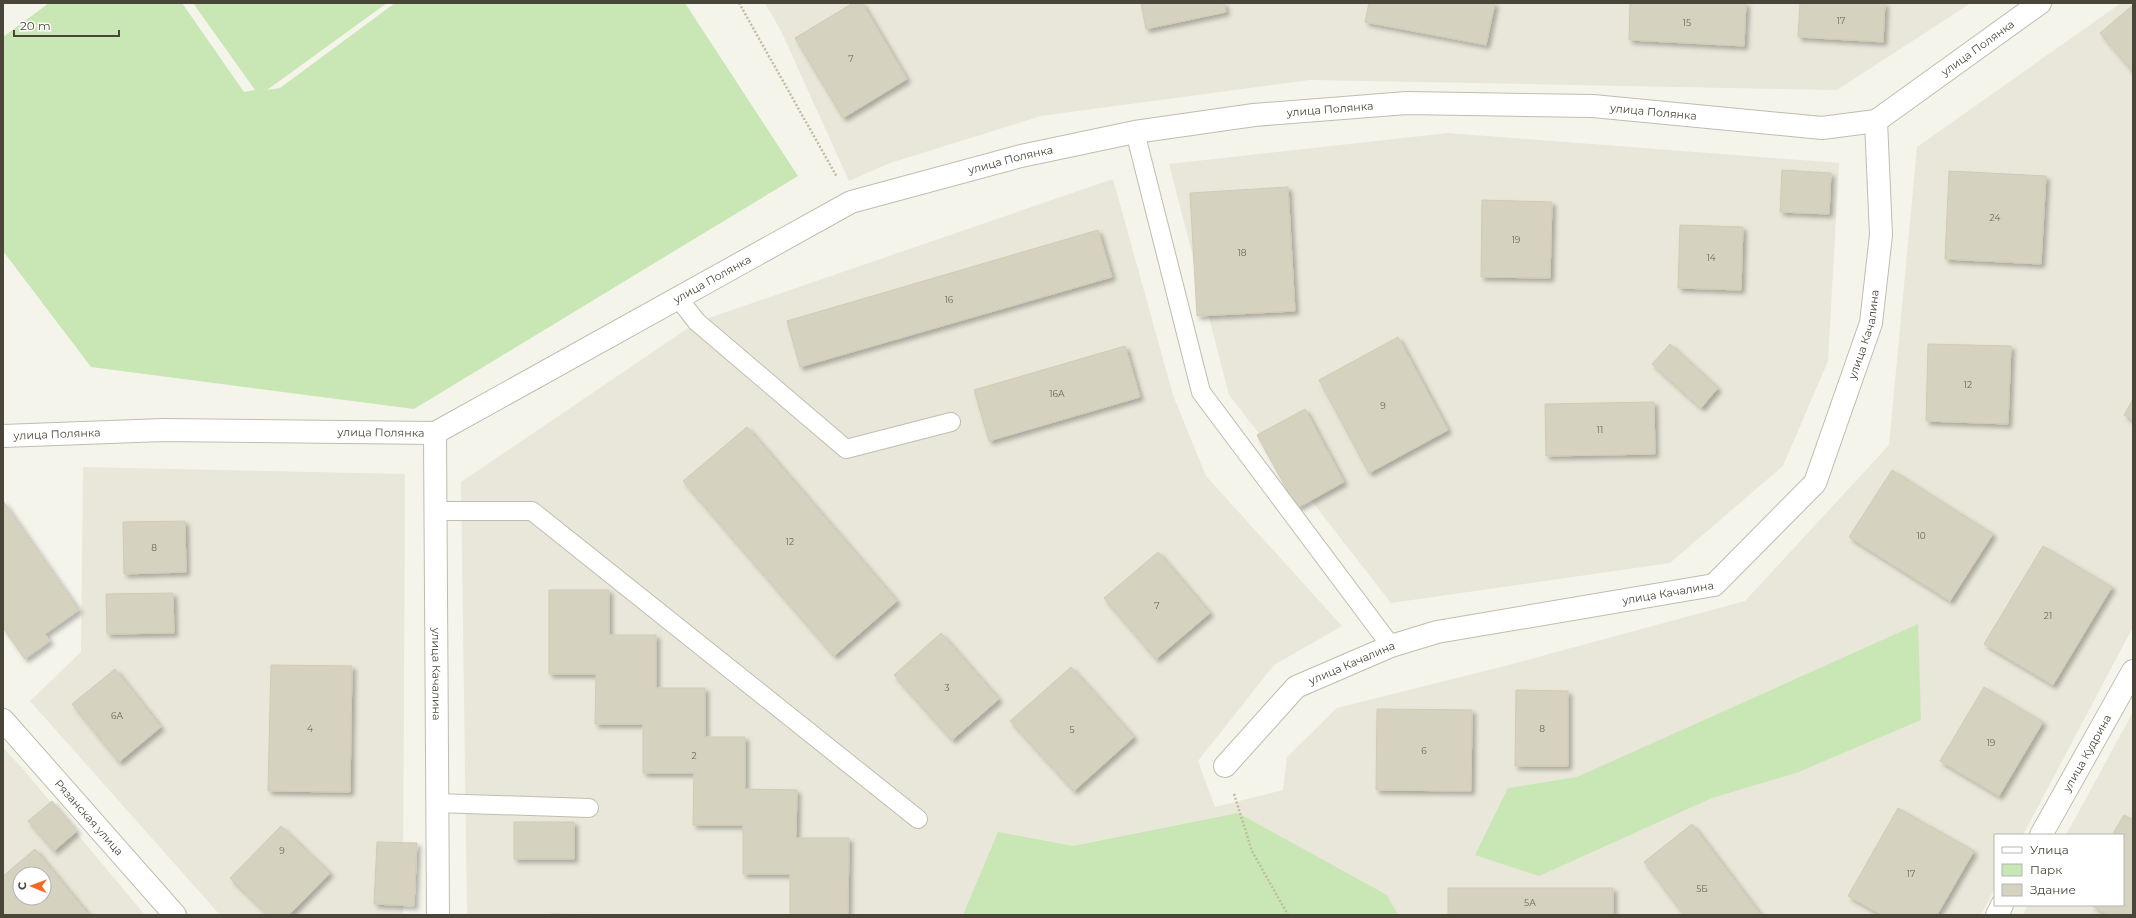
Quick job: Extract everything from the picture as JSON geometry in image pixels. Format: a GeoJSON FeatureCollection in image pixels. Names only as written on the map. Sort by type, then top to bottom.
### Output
{"type":"FeatureCollection","features":[{"type":"Feature","properties":{"kind":"street","name":"улица Полянка"},"geometry":{"type":"LineString","coordinates":[[3,436],[163,430],[435,433],[851,202],[1021,156],[1135,132],[1254,116],[1407,103],[1593,106],[1822,128],[1876,121],[2040,3]]}},
{"type":"Feature","properties":{"kind":"street","name":"улица Качалина"},"geometry":{"type":"LineString","coordinates":[[1225,766],[1296,687],[1391,646],[1437,632],[1714,585],[1815,483],[1871,323],[1881,235],[1876,121]]}},
{"type":"Feature","properties":{"kind":"street","name":"улица Качалина"},"geometry":{"type":"LineString","coordinates":[[435,433],[438,915]]}},
{"type":"Feature","properties":{"kind":"street","name":"улица Кудрина"},"geometry":{"type":"LineString","coordinates":[[2043,834],[2133,672]]}},
{"type":"Feature","properties":{"kind":"street","name":"Рязанская улица"},"geometry":{"type":"LineString","coordinates":[[3,720],[175,915]]}},
{"type":"Feature","properties":{"kind":"street"},"geometry":{"type":"LineString","coordinates":[[1997,915],[2002,906]]}},
{"type":"Feature","properties":{"kind":"lane"},"geometry":{"type":"LineString","coordinates":[[1135,132],[1201,392],[1391,646]]}},
{"type":"Feature","properties":{"kind":"lane"},"geometry":{"type":"LineString","coordinates":[[678,298],[697,322],[846,449],[951,422]]}},
{"type":"Feature","properties":{"kind":"lane"},"geometry":{"type":"LineString","coordinates":[[435,511],[532,511],[918,818]]}},
{"type":"Feature","properties":{"kind":"lane"},"geometry":{"type":"LineString","coordinates":[[437,803],[589,808]]}},
{"type":"Feature","properties":{"kind":"path"},"geometry":{"type":"LineString","coordinates":[[739,3],[851,202]]}},
{"type":"Feature","properties":{"kind":"path"},"geometry":{"type":"LineString","coordinates":[[1225,766],[1252,851],[1288,915]]}},
{"type":"Feature","properties":{"kind":"shaded area"},"geometry":{"type":"Polygon","coordinates":[[[765,3],[1971,3],[1837,90],[1310,80],[1041,116],[890,163],[849,181],[781,31],[765,3]]]}},
{"type":"Feature","properties":{"kind":"shaded area"},"geometry":{"type":"Polygon","coordinates":[[[2121,3],[2133,3],[2133,627],[2024,834],[1994,834],[1994,890],[1981,915],[467,915],[461,482],[697,322],[1113,179],[1173,395],[1206,476],[1342,626],[1274,665],[1198,761],[1215,807],[1283,790],[1287,757],[1337,708],[1501,667],[1745,601],[1889,445],[1917,147],[2121,3]]]}},
{"type":"Feature","properties":{"kind":"shaded area"},"geometry":{"type":"Polygon","coordinates":[[[1448,133],[1839,163],[1828,361],[1783,466],[1670,563],[1391,603],[1229,395],[1169,164],[1448,133]]]}},
{"type":"Feature","properties":{"kind":"shaded area"},"geometry":{"type":"Polygon","coordinates":[[[83,467],[405,474],[403,915],[220,915],[30,701],[81,652],[83,467]]]}},
{"type":"Feature","properties":{"kind":"shaded area"},"geometry":{"type":"Polygon","coordinates":[[[2133,712],[2133,915],[2023,915],[2028,906],[2124,906],[2124,834],[2067,834],[2133,712]]]}},
{"type":"Feature","properties":{"kind":"shaded area"},"geometry":{"type":"Polygon","coordinates":[[[3,748],[23,769],[145,915],[3,915],[3,748]]]}},
{"type":"Feature","properties":{"kind":"green space"},"geometry":{"type":"Polygon","coordinates":[[[49,3],[182,3],[244,92],[255,90],[193,3],[387,3],[267,90],[280,88],[395,3],[685,3],[798,176],[414,409],[91,367],[3,251],[3,37],[49,3]]]}},
{"type":"Feature","properties":{"kind":"green space"},"geometry":{"type":"Polygon","coordinates":[[[1918,624],[1921,720],[1796,773],[1712,798],[1539,876],[1475,855],[1508,788],[1577,777],[1918,624]]]}},
{"type":"Feature","properties":{"kind":"green space"},"geometry":{"type":"Polygon","coordinates":[[[1238,813],[1387,895],[1398,915],[963,915],[998,832],[1073,846],[1238,813]]]}},
{"type":"Feature","properties":{"kind":"building"},"geometry":{"type":"Polygon","coordinates":[[[853,3],[862,3],[907,79],[843,118],[795,38],[853,3]]]}},
{"type":"Feature","properties":{"kind":"building"},"geometry":{"type":"Polygon","coordinates":[[[1141,3],[1224,3],[1226,12],[1146,29],[1141,3]]]}},
{"type":"Feature","properties":{"kind":"building"},"geometry":{"type":"Polygon","coordinates":[[[1369,3],[1495,3],[1486,45],[1365,22],[1369,3]]]}},
{"type":"Feature","properties":{"kind":"building"},"geometry":{"type":"Polygon","coordinates":[[[1630,3],[1746,3],[1744,46],[1629,40],[1630,3]]]}},
{"type":"Feature","properties":{"kind":"building"},"geometry":{"type":"Polygon","coordinates":[[[1800,3],[1885,3],[1883,42],[1798,37],[1800,3]]]}},
{"type":"Feature","properties":{"kind":"building"},"geometry":{"type":"Polygon","coordinates":[[[2133,5],[2133,72],[2100,33],[2133,5]]]}},
{"type":"Feature","properties":{"kind":"building"},"geometry":{"type":"Polygon","coordinates":[[[1782,170],[1831,173],[1829,214],[1780,212],[1782,170]]]}},
{"type":"Feature","properties":{"kind":"building"},"geometry":{"type":"Polygon","coordinates":[[[1949,171],[2046,176],[2041,264],[1945,259],[1949,171]]]}},
{"type":"Feature","properties":{"kind":"building"},"geometry":{"type":"Polygon","coordinates":[[[1288,187],[1295,311],[1197,316],[1190,193],[1288,187]]]}},
{"type":"Feature","properties":{"kind":"building"},"geometry":{"type":"Polygon","coordinates":[[[1482,200],[1552,202],[1550,278],[1481,277],[1482,200]]]}},
{"type":"Feature","properties":{"kind":"building"},"geometry":{"type":"Polygon","coordinates":[[[1680,225],[1743,227],[1741,290],[1678,288],[1680,225]]]}},
{"type":"Feature","properties":{"kind":"building"},"geometry":{"type":"Polygon","coordinates":[[[1098,230],[1112,277],[800,367],[787,321],[1098,230]]]}},
{"type":"Feature","properties":{"kind":"building"},"geometry":{"type":"Polygon","coordinates":[[[1398,337],[1448,430],[1369,473],[1319,380],[1398,337]]]}},
{"type":"Feature","properties":{"kind":"building"},"geometry":{"type":"Polygon","coordinates":[[[1670,344],[1718,388],[1701,408],[1652,364],[1670,344]]]}},
{"type":"Feature","properties":{"kind":"building"},"geometry":{"type":"Polygon","coordinates":[[[1928,344],[2011,346],[2008,424],[1926,421],[1928,344]]]}},
{"type":"Feature","properties":{"kind":"building"},"geometry":{"type":"Polygon","coordinates":[[[1125,346],[1140,397],[989,441],[974,390],[1125,346]]]}},
{"type":"Feature","properties":{"kind":"building"},"geometry":{"type":"Polygon","coordinates":[[[2133,399],[2133,420],[2124,415],[2133,399]]]}},
{"type":"Feature","properties":{"kind":"building"},"geometry":{"type":"Polygon","coordinates":[[[1654,402],[1655,454],[1546,456],[1545,404],[1654,402]]]}},
{"type":"Feature","properties":{"kind":"building"},"geometry":{"type":"Polygon","coordinates":[[[1305,409],[1344,482],[1297,508],[1257,435],[1305,409]]]}},
{"type":"Feature","properties":{"kind":"building"},"geometry":{"type":"Polygon","coordinates":[[[747,427],[897,601],[834,656],[683,481],[747,427]]]}},
{"type":"Feature","properties":{"kind":"building"},"geometry":{"type":"Polygon","coordinates":[[[1892,470],[1993,534],[1950,601],[1849,537],[1892,470]]]}},
{"type":"Feature","properties":{"kind":"building"},"geometry":{"type":"Polygon","coordinates":[[[3,501],[79,610],[45,634],[50,641],[25,659],[3,628],[3,501]]]}},
{"type":"Feature","properties":{"kind":"building"},"geometry":{"type":"Polygon","coordinates":[[[185,521],[186,572],[124,574],[123,522],[185,521]]]}},
{"type":"Feature","properties":{"kind":"building"},"geometry":{"type":"Polygon","coordinates":[[[2043,546],[2112,587],[2053,685],[1984,644],[2043,546]]]}},
{"type":"Feature","properties":{"kind":"building"},"geometry":{"type":"Polygon","coordinates":[[[1158,552],[1210,613],[1156,659],[1104,598],[1158,552]]]}},
{"type":"Feature","properties":{"kind":"building"},"geometry":{"type":"Polygon","coordinates":[[[549,590],[609,590],[609,635],[656,635],[656,688],[705,688],[705,737],[745,737],[745,789],[797,790],[796,838],[849,838],[848,915],[790,915],[790,874],[743,874],[743,825],[693,825],[694,773],[643,773],[643,724],[595,724],[596,674],[549,674],[549,590]]]}},
{"type":"Feature","properties":{"kind":"building"},"geometry":{"type":"Polygon","coordinates":[[[173,593],[174,633],[107,634],[106,594],[173,593]]]}},
{"type":"Feature","properties":{"kind":"building"},"geometry":{"type":"Polygon","coordinates":[[[941,633],[999,699],[952,740],[894,675],[941,633]]]}},
{"type":"Feature","properties":{"kind":"building"},"geometry":{"type":"Polygon","coordinates":[[[271,665],[352,666],[350,792],[268,791],[271,665]]]}},
{"type":"Feature","properties":{"kind":"building"},"geometry":{"type":"Polygon","coordinates":[[[1071,667],[1134,737],[1074,791],[1010,721],[1071,667]]]}},
{"type":"Feature","properties":{"kind":"building"},"geometry":{"type":"Polygon","coordinates":[[[115,669],[161,727],[119,762],[72,704],[115,669]]]}},
{"type":"Feature","properties":{"kind":"building"},"geometry":{"type":"Polygon","coordinates":[[[1984,687],[2043,722],[1999,796],[1940,761],[1984,687]]]}},
{"type":"Feature","properties":{"kind":"building"},"geometry":{"type":"Polygon","coordinates":[[[1516,690],[1568,691],[1568,766],[1515,766],[1516,690]]]}},
{"type":"Feature","properties":{"kind":"building"},"geometry":{"type":"Polygon","coordinates":[[[1377,709],[1472,710],[1471,791],[1376,790],[1377,709]]]}},
{"type":"Feature","properties":{"kind":"building"},"geometry":{"type":"Polygon","coordinates":[[[52,801],[77,831],[54,851],[28,821],[52,801]]]}},
{"type":"Feature","properties":{"kind":"building"},"geometry":{"type":"Polygon","coordinates":[[[1898,808],[1974,851],[1937,915],[1882,915],[1848,896],[1898,808]]]}},
{"type":"Feature","properties":{"kind":"building"},"geometry":{"type":"Polygon","coordinates":[[[2124,815],[2133,820],[2133,915],[2108,915],[2093,906],[2124,906],[2124,834],[2113,834],[2124,815]]]}},
{"type":"Feature","properties":{"kind":"building"},"geometry":{"type":"Polygon","coordinates":[[[514,822],[574,822],[574,859],[514,859],[514,822]]]}},
{"type":"Feature","properties":{"kind":"building"},"geometry":{"type":"Polygon","coordinates":[[[1692,824],[1761,915],[1684,915],[1644,862],[1692,824]]]}},
{"type":"Feature","properties":{"kind":"building"},"geometry":{"type":"Polygon","coordinates":[[[281,826],[330,873],[289,915],[268,915],[230,878],[281,826]]]}},
{"type":"Feature","properties":{"kind":"building"},"geometry":{"type":"Polygon","coordinates":[[[377,842],[417,843],[414,906],[374,904],[377,842]]]}},
{"type":"Feature","properties":{"kind":"building"},"geometry":{"type":"Polygon","coordinates":[[[35,849],[49,866],[15,866],[35,849]]]}},
{"type":"Feature","properties":{"kind":"building"},"geometry":{"type":"Polygon","coordinates":[[[12,868],[12,906],[52,906],[52,870],[89,915],[3,915],[3,876],[12,868]]]}},
{"type":"Feature","properties":{"kind":"building"},"geometry":{"type":"Polygon","coordinates":[[[1448,888],[1613,888],[1613,915],[1448,915],[1448,888]]]}},
{"type":"Feature","properties":{"kind":"building"},"geometry":{"type":"Polygon","coordinates":[[[551,914],[591,915],[551,915],[551,914]]]}}]}
